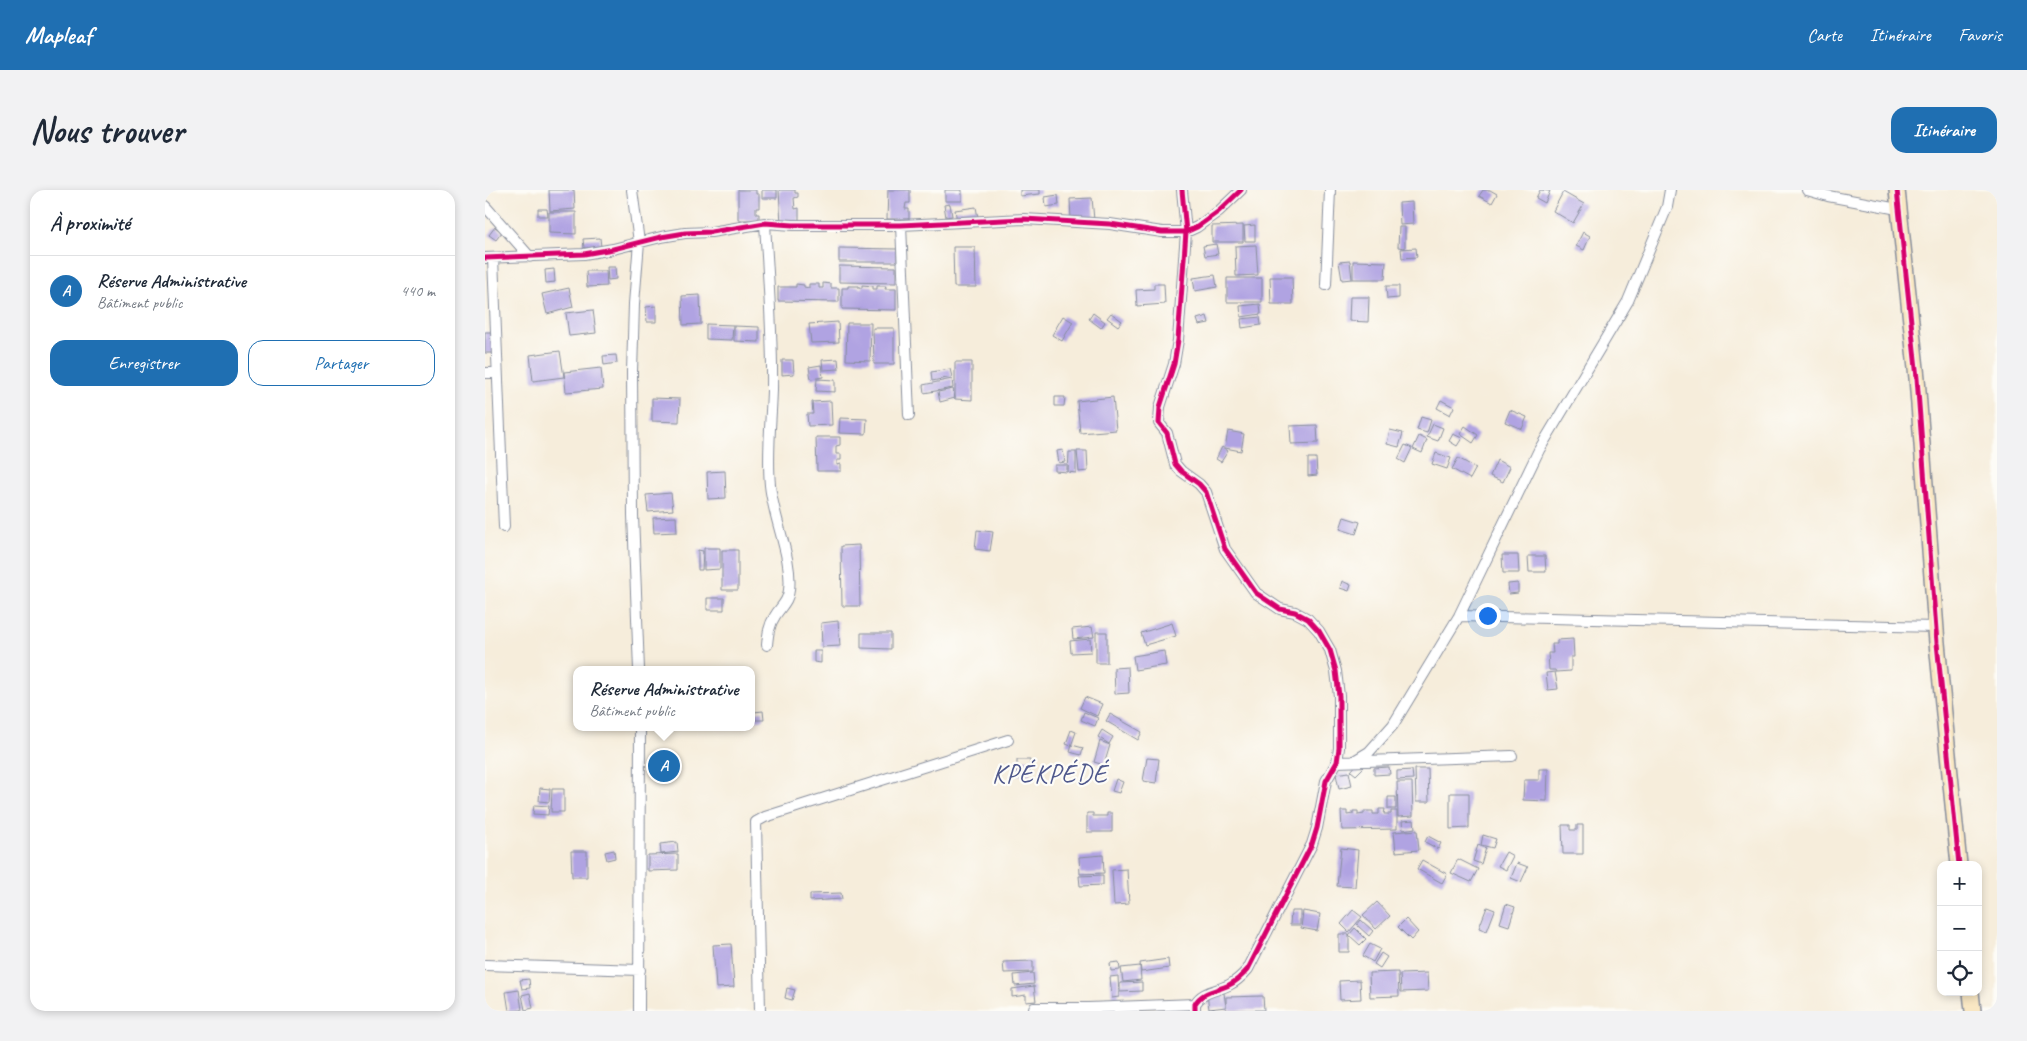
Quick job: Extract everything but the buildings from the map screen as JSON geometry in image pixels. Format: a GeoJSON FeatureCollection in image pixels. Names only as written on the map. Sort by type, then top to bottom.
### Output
{"type":"FeatureCollection","features":[{"type":"Feature","properties":{"kind":"street"},"geometry":{"type":"LineString","coordinates":[[632,190],[639,242],[634,304],[632,372],[633,515],[639,666]]}},
{"type":"Feature","properties":{"kind":"street"},"geometry":{"type":"LineString","coordinates":[[1034,1008],[1195,1007],[1204,994],[1241,978],[1248,969],[1312,844],[1326,781],[1337,762],[1339,748],[1339,696],[1336,670],[1330,650],[1319,631],[1307,619],[1295,612],[1280,609],[1256,593],[1225,549],[1206,492],[1175,464],[1167,433],[1159,423],[1160,408],[1174,364],[1178,340],[1186,232],[1182,190]]}},
{"type":"Feature","properties":{"kind":"street"},"geometry":{"type":"LineString","coordinates":[[504,527],[497,373],[489,258],[584,254],[613,250],[639,242],[685,233],[711,232],[765,223],[901,225],[1024,219],[1110,224],[1162,232],[1186,232],[1197,227],[1219,211],[1241,190]]}},
{"type":"Feature","properties":{"kind":"street"},"geometry":{"type":"LineString","coordinates":[[1326,285],[1330,190]]}},
{"type":"Feature","properties":{"kind":"street"},"geometry":{"type":"LineString","coordinates":[[1354,761],[1369,752],[1393,725],[1459,616],[1539,450],[1628,301],[1667,207],[1670,190]]}},
{"type":"Feature","properties":{"kind":"street"},"geometry":{"type":"LineString","coordinates":[[1807,190],[1828,196],[1898,209]]}},
{"type":"Feature","properties":{"kind":"street"},"geometry":{"type":"LineString","coordinates":[[1897,190],[1917,378],[1935,627],[1959,861]]}},
{"type":"Feature","properties":{"kind":"street"},"geometry":{"type":"LineString","coordinates":[[485,206],[530,257]]}},
{"type":"Feature","properties":{"kind":"street"},"geometry":{"type":"LineString","coordinates":[[765,223],[771,323],[772,390],[768,458],[774,511],[789,570],[787,602],[775,615],[769,628],[767,645]]}},
{"type":"Feature","properties":{"kind":"street"},"geometry":{"type":"LineString","coordinates":[[901,225],[909,415]]}},
{"type":"Feature","properties":{"kind":"street"},"geometry":{"type":"LineString","coordinates":[[485,373],[497,373]]}},
{"type":"Feature","properties":{"kind":"street"},"geometry":{"type":"LineString","coordinates":[[1459,616],[1935,627]]}},
{"type":"Feature","properties":{"kind":"street"},"geometry":{"type":"LineString","coordinates":[[639,1011],[640,731]]}},
{"type":"Feature","properties":{"kind":"street"},"geometry":{"type":"LineString","coordinates":[[760,1011],[757,822],[765,817],[1008,740]]}},
{"type":"Feature","properties":{"kind":"street"},"geometry":{"type":"LineString","coordinates":[[1337,762],[1512,756]]}},
{"type":"Feature","properties":{"kind":"street"},"geometry":{"type":"LineString","coordinates":[[485,965],[640,970]]}},
{"type":"Feature","properties":{"kind":"street"},"geometry":{"type":"LineString","coordinates":[[1971,996],[1973,1011]]}},
{"type":"Feature","properties":{"kind":"cycle path"},"geometry":{"type":"LineString","coordinates":[[1182,190],[1186,232],[1178,340],[1174,364],[1160,407],[1159,423],[1167,433],[1175,464],[1206,492],[1225,549],[1256,593],[1280,609],[1295,612],[1308,619],[1319,631],[1330,650],[1336,671],[1339,696],[1339,748],[1337,762],[1326,781],[1312,844],[1248,969],[1232,983],[1202,996],[1195,1004],[1195,1011]]}},
{"type":"Feature","properties":{"kind":"cycle path"},"geometry":{"type":"LineString","coordinates":[[485,258],[584,254],[661,237],[685,233],[711,232],[765,223],[793,225],[901,225],[1024,219],[1110,224],[1162,232],[1186,232],[1197,227],[1219,211],[1241,190]]}},
{"type":"Feature","properties":{"kind":"cycle path"},"geometry":{"type":"LineString","coordinates":[[1897,190],[1917,378],[1937,643],[1959,861]]}},
{"type":"Feature","properties":{"kind":"place","name":"Réserve Administrative"},"geometry":{"type":"Point","coordinates":[664,766]}},
{"type":"Feature","properties":{"kind":"district","name":"KPÉKPÉDÉ"},"geometry":{"type":"Point","coordinates":[1050,773]}}]}
